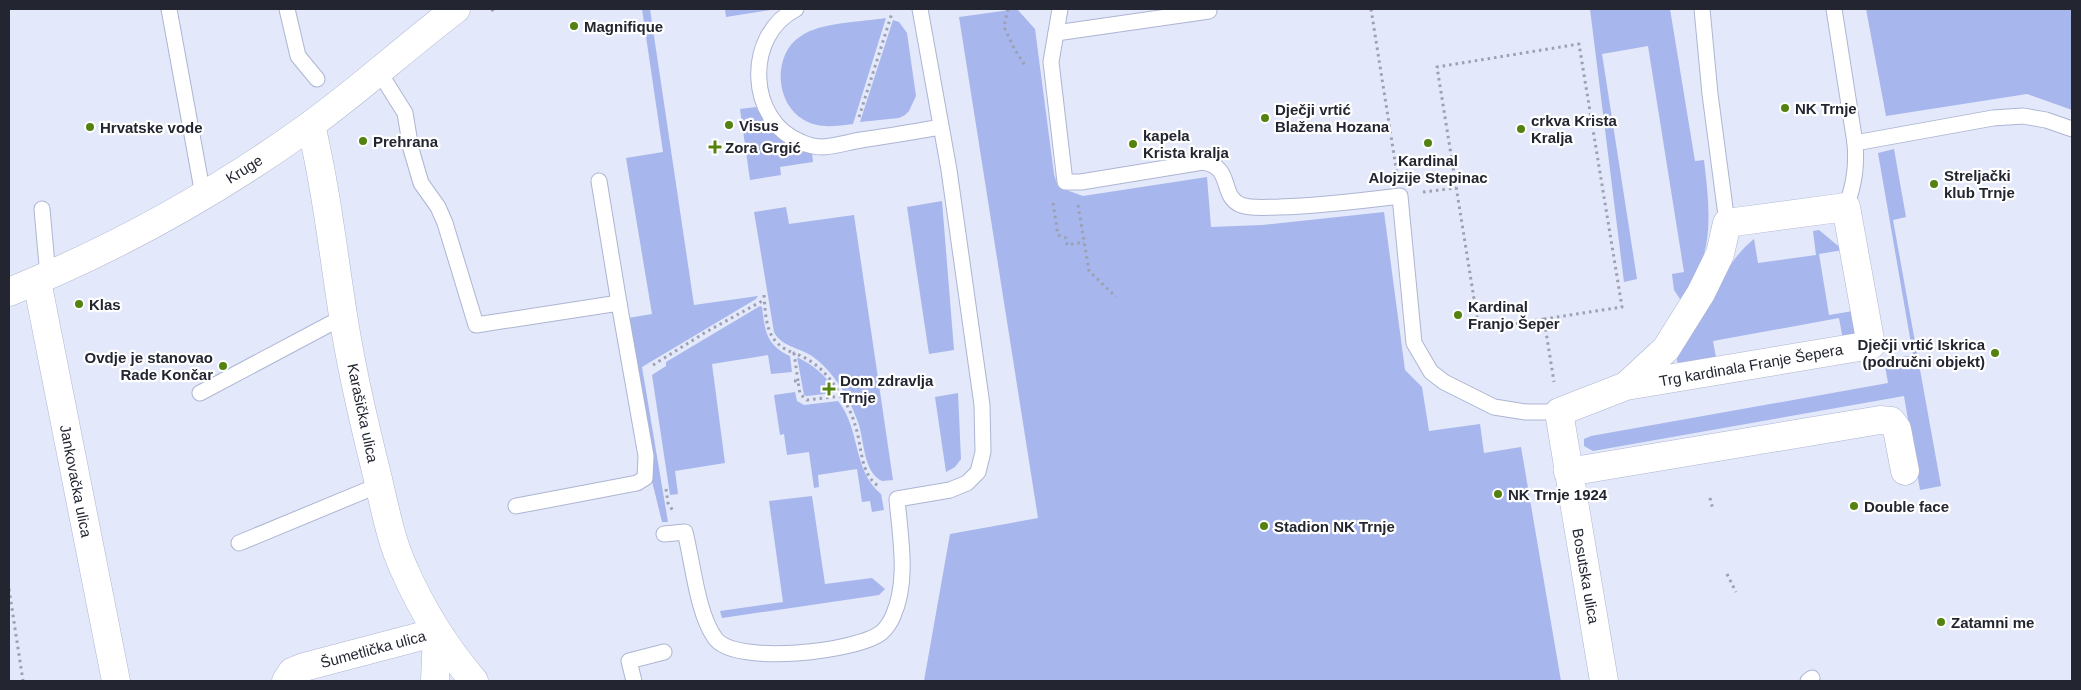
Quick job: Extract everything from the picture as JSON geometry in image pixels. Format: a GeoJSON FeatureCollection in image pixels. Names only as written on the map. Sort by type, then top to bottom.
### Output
{"type":"FeatureCollection","features":[{"type":"Feature","properties":{"kind":"street","name":"Kruge"},"geometry":{"type":"LineString","coordinates":[[9,292],[42,278],[157,221],[202,195],[311,125],[378,70],[430,18],[456,9]]}},
{"type":"Feature","properties":{"kind":"street","name":"Karašička ulica"},"geometry":{"type":"LineString","coordinates":[[311,125],[324,185],[343,317],[362,416],[403,567],[437,632],[474,681]]}},
{"type":"Feature","properties":{"kind":"street"},"geometry":{"type":"LineString","coordinates":[[1727,223],[1846,207]]}},
{"type":"Feature","properties":{"kind":"street","name":"Trg kardinala Franje Šepera"},"geometry":{"type":"LineString","coordinates":[[1559,412],[1626,386],[1871,345],[1846,207]]}},
{"type":"Feature","properties":{"kind":"street","name":"Trg kardinala Franje Šepera"},"geometry":{"type":"LineString","coordinates":[[1626,386],[1666,349],[1682,326],[1720,254],[1727,223]]}},
{"type":"Feature","properties":{"kind":"street","name":"Jankovačka ulica"},"geometry":{"type":"LineString","coordinates":[[42,278],[116,681]]}},
{"type":"Feature","properties":{"kind":"street"},"geometry":{"type":"LineString","coordinates":[[1559,412],[1568,472],[1880,420],[1891,421],[1897,429],[1905,471]]}},
{"type":"Feature","properties":{"kind":"street","name":"Bosutska ulica"},"geometry":{"type":"LineString","coordinates":[[1568,472],[1604,681]]}},
{"type":"Feature","properties":{"kind":"street"},"geometry":{"type":"LineString","coordinates":[[435,681],[437,632]]}},
{"type":"Feature","properties":{"kind":"street","name":"Šumetlička ulica"},"geometry":{"type":"LineString","coordinates":[[286,681],[292,672],[304,667],[437,632]]}},
{"type":"Feature","properties":{"kind":"lane"},"geometry":{"type":"LineString","coordinates":[[169,9],[191,137],[200,174],[202,195]]}},
{"type":"Feature","properties":{"kind":"lane"},"geometry":{"type":"LineString","coordinates":[[287,9],[298,56],[317,79]]}},
{"type":"Feature","properties":{"kind":"lane"},"geometry":{"type":"LineString","coordinates":[[796,9],[787,13],[774,26],[763,43],[759,59],[759,74],[764,106],[772,120],[784,133],[801,142],[822,147],[940,127]]}},
{"type":"Feature","properties":{"kind":"lane"},"geometry":{"type":"LineString","coordinates":[[664,534],[685,532],[702,612],[716,640],[734,650],[753,653],[802,653],[857,643],[882,632],[893,616],[899,597],[902,577],[897,499],[950,490],[967,483],[978,472],[983,452],[982,404],[949,170],[920,9]]}},
{"type":"Feature","properties":{"kind":"lane"},"geometry":{"type":"LineString","coordinates":[[1060,9],[1051,62],[1065,182],[1074,183],[1203,162],[1219,168],[1232,198],[1240,204],[1251,207],[1318,206],[1400,196]]}},
{"type":"Feature","properties":{"kind":"lane"},"geometry":{"type":"LineString","coordinates":[[1702,9],[1710,94],[1727,223]]}},
{"type":"Feature","properties":{"kind":"lane"},"geometry":{"type":"LineString","coordinates":[[1834,9],[1855,143],[1854,184],[1846,207]]}},
{"type":"Feature","properties":{"kind":"lane"},"geometry":{"type":"LineString","coordinates":[[1056,33],[1209,11]]}},
{"type":"Feature","properties":{"kind":"lane"},"geometry":{"type":"LineString","coordinates":[[378,70],[405,113],[411,149],[421,182],[438,207],[476,325],[619,303]]}},
{"type":"Feature","properties":{"kind":"lane"},"geometry":{"type":"LineString","coordinates":[[1855,143],[1993,118],[2023,116],[2046,120],[2072,128]]}},
{"type":"Feature","properties":{"kind":"lane"},"geometry":{"type":"LineString","coordinates":[[516,506],[637,484],[645,478],[646,456],[599,181]]}},
{"type":"Feature","properties":{"kind":"lane","name":"Trg kardinala Franje Šepera"},"geometry":{"type":"LineString","coordinates":[[1400,196],[1414,343],[1432,372],[1444,382],[1494,407],[1526,412],[1559,412]]}},
{"type":"Feature","properties":{"kind":"lane"},"geometry":{"type":"LineString","coordinates":[[42,209],[42,278]]}},
{"type":"Feature","properties":{"kind":"lane"},"geometry":{"type":"LineString","coordinates":[[200,394],[343,317]]}},
{"type":"Feature","properties":{"kind":"lane"},"geometry":{"type":"LineString","coordinates":[[239,544],[380,485]]}},
{"type":"Feature","properties":{"kind":"lane"},"geometry":{"type":"LineString","coordinates":[[634,681],[629,660],[664,652]]}},
{"type":"Feature","properties":{"kind":"path"},"geometry":{"type":"LineString","coordinates":[[492,9],[494,13]]}},
{"type":"Feature","properties":{"kind":"path"},"geometry":{"type":"LineString","coordinates":[[1371,9],[1400,196],[1456,188]]}},
{"type":"Feature","properties":{"kind":"path"},"geometry":{"type":"LineString","coordinates":[[858,122],[892,13]]}},
{"type":"Feature","properties":{"kind":"path"},"geometry":{"type":"LineString","coordinates":[[1579,44],[1622,307],[1544,319],[1479,330],[1437,67],[1579,44]]}},
{"type":"Feature","properties":{"kind":"path"},"geometry":{"type":"LineString","coordinates":[[1074,183],[1089,271],[1116,297]]}},
{"type":"Feature","properties":{"kind":"path"},"geometry":{"type":"LineString","coordinates":[[646,369],[764,298],[771,335],[779,346],[815,363],[833,381],[846,403],[856,428],[864,465],[872,482],[897,499]]}},
{"type":"Feature","properties":{"kind":"path"},"geometry":{"type":"LineString","coordinates":[[1544,319],[1559,412]]}},
{"type":"Feature","properties":{"kind":"path"},"geometry":{"type":"LineString","coordinates":[[794,353],[796,381],[800,394],[807,400],[841,396]]}},
{"type":"Feature","properties":{"kind":"path"},"geometry":{"type":"LineString","coordinates":[[666,487],[668,503],[685,532]]}},
{"type":"Feature","properties":{"kind":"path"},"geometry":{"type":"LineString","coordinates":[[1710,498],[1713,510]]}},
{"type":"Feature","properties":{"kind":"path"},"geometry":{"type":"LineString","coordinates":[[1727,574],[1736,592]]}},
{"type":"Feature","properties":{"kind":"path"},"geometry":{"type":"LineString","coordinates":[[9,589],[23,681]]}},
{"type":"Feature","properties":{"kind":"shaded area"},"geometry":{"type":"Polygon","coordinates":[[[642,9],[650,9],[694,305],[758,296],[756,299],[642,367],[668,522],[662,522],[652,481],[652,459],[628,318],[652,314],[626,158],[663,152],[642,9]]]}},
{"type":"Feature","properties":{"kind":"shaded area"},"geometry":{"type":"Polygon","coordinates":[[[725,9],[777,9],[726,17],[725,9]]]}},
{"type":"Feature","properties":{"kind":"shaded area"},"geometry":{"type":"Polygon","coordinates":[[[1017,9],[1035,29],[1054,174],[1058,187],[1083,196],[1207,177],[1211,227],[1262,225],[1384,212],[1405,370],[1422,387],[1429,431],[1480,424],[1484,453],[1521,447],[1561,681],[924,681],[950,534],[1038,518],[959,17],[1017,9]]]}},
{"type":"Feature","properties":{"kind":"shaded area"},"geometry":{"type":"Polygon","coordinates":[[[1590,9],[1670,9],[1695,161],[1704,160],[1708,200],[1708,226],[1705,251],[1697,274],[1682,302],[1674,290],[1672,274],[1684,272],[1648,46],[1602,54],[1637,279],[1624,282],[1590,9]]]}},
{"type":"Feature","properties":{"kind":"shaded area"},"geometry":{"type":"Polygon","coordinates":[[[1866,9],[2072,9],[2072,110],[2027,94],[1886,116],[1866,9]]]}},
{"type":"Feature","properties":{"kind":"shaded area"},"geometry":{"type":"Polygon","coordinates":[[[886,18],[853,124],[816,125],[794,113],[787,103],[781,79],[785,54],[792,44],[809,31],[819,28],[842,23],[886,18]]]}},
{"type":"Feature","properties":{"kind":"shaded area"},"geometry":{"type":"Polygon","coordinates":[[[893,20],[899,22],[907,33],[916,96],[909,111],[899,118],[860,122],[893,20]]]}},
{"type":"Feature","properties":{"kind":"shaded area"},"geometry":{"type":"Polygon","coordinates":[[[756,107],[766,124],[786,142],[812,153],[813,162],[780,167],[781,175],[750,180],[740,109],[756,107]]]}},
{"type":"Feature","properties":{"kind":"shaded area"},"geometry":{"type":"Polygon","coordinates":[[[1894,149],[1906,217],[1893,220],[1941,486],[1920,490],[1904,396],[1593,451],[1584,446],[1584,439],[1591,436],[1888,383],[1884,360],[1913,355],[1878,153],[1894,149]]]}},
{"type":"Feature","properties":{"kind":"shaded area"},"geometry":{"type":"Polygon","coordinates":[[[942,201],[954,350],[929,354],[907,207],[942,201]]]}},
{"type":"Feature","properties":{"kind":"shaded area"},"geometry":{"type":"Polygon","coordinates":[[[786,207],[789,224],[854,215],[893,480],[882,481],[872,471],[868,464],[859,425],[854,413],[845,394],[830,373],[812,356],[781,341],[774,332],[754,212],[786,207]]]}},
{"type":"Feature","properties":{"kind":"shaded area"},"geometry":{"type":"Polygon","coordinates":[[[1819,230],[1843,250],[1819,254],[1829,315],[1853,311],[1855,338],[1843,340],[1839,318],[1713,341],[1717,363],[1685,365],[1677,362],[1677,356],[1721,280],[1747,245],[1754,239],[1758,263],[1816,255],[1813,231],[1819,230]]]}},
{"type":"Feature","properties":{"kind":"shaded area"},"geometry":{"type":"Polygon","coordinates":[[[760,306],[762,307],[768,336],[776,347],[790,356],[792,372],[771,374],[768,355],[712,364],[725,463],[675,471],[678,494],[670,495],[652,375],[666,366],[666,362],[760,306]]]}},
{"type":"Feature","properties":{"kind":"shaded area"},"geometry":{"type":"Polygon","coordinates":[[[797,357],[819,371],[835,391],[833,393],[804,395],[797,357]]]}},
{"type":"Feature","properties":{"kind":"shaded area"},"geometry":{"type":"Polygon","coordinates":[[[795,392],[797,401],[804,405],[838,401],[850,424],[865,473],[881,494],[884,510],[872,512],[870,501],[862,502],[857,469],[818,475],[819,487],[814,488],[809,452],[787,455],[784,434],[780,435],[774,395],[795,392]]]}},
{"type":"Feature","properties":{"kind":"shaded area"},"geometry":{"type":"Polygon","coordinates":[[[958,393],[961,459],[955,467],[946,472],[935,397],[958,393]]]}},
{"type":"Feature","properties":{"kind":"shaded area"},"geometry":{"type":"Polygon","coordinates":[[[812,496],[825,584],[872,578],[885,589],[879,595],[722,618],[720,611],[783,602],[769,501],[812,496]]]}},
{"type":"Feature","properties":{"kind":"place","name":"Magnifique"},"geometry":{"type":"Point","coordinates":[574,26]}},
{"type":"Feature","properties":{"kind":"place","name":"NK Trnje"},"geometry":{"type":"Point","coordinates":[1785,108]}},
{"type":"Feature","properties":{"kind":"place","name":"Dječji vrtić Blažena Hozana"},"geometry":{"type":"Point","coordinates":[1265,118]}},
{"type":"Feature","properties":{"kind":"place","name":"Visus"},"geometry":{"type":"Point","coordinates":[729,125]}},
{"type":"Feature","properties":{"kind":"place","name":"Hrvatske vode"},"geometry":{"type":"Point","coordinates":[90,127]}},
{"type":"Feature","properties":{"kind":"place","name":"crkva Krista Kralja"},"geometry":{"type":"Point","coordinates":[1521,129]}},
{"type":"Feature","properties":{"kind":"place","name":"Prehrana"},"geometry":{"type":"Point","coordinates":[363,141]}},
{"type":"Feature","properties":{"kind":"place","name":"Kardinal Alojzije Stepinac"},"geometry":{"type":"Point","coordinates":[1428,143]}},
{"type":"Feature","properties":{"kind":"place","name":"kapela Krista kralja"},"geometry":{"type":"Point","coordinates":[1133,144]}},
{"type":"Feature","properties":{"kind":"place","name":"Zora Grgić"},"geometry":{"type":"Point","coordinates":[715,147]}},
{"type":"Feature","properties":{"kind":"place","name":"Streljački klub Trnje"},"geometry":{"type":"Point","coordinates":[1934,184]}},
{"type":"Feature","properties":{"kind":"place","name":"Klas"},"geometry":{"type":"Point","coordinates":[79,304]}},
{"type":"Feature","properties":{"kind":"place","name":"Kardinal Franjo Šeper"},"geometry":{"type":"Point","coordinates":[1458,315]}},
{"type":"Feature","properties":{"kind":"place","name":"Dječji vrtić Iskrica (područni objekt)"},"geometry":{"type":"Point","coordinates":[1995,353]}},
{"type":"Feature","properties":{"kind":"place","name":"Ovdje je stanovao Rade Končar"},"geometry":{"type":"Point","coordinates":[223,366]}},
{"type":"Feature","properties":{"kind":"place","name":"Dom zdravlja Trnje"},"geometry":{"type":"Point","coordinates":[829,389]}},
{"type":"Feature","properties":{"kind":"place","name":"NK Trnje 1924"},"geometry":{"type":"Point","coordinates":[1498,494]}},
{"type":"Feature","properties":{"kind":"place","name":"Double face"},"geometry":{"type":"Point","coordinates":[1854,506]}},
{"type":"Feature","properties":{"kind":"place","name":"Stadion NK Trnje"},"geometry":{"type":"Point","coordinates":[1264,526]}},
{"type":"Feature","properties":{"kind":"place","name":"Zatamni me"},"geometry":{"type":"Point","coordinates":[1941,622]}}]}
